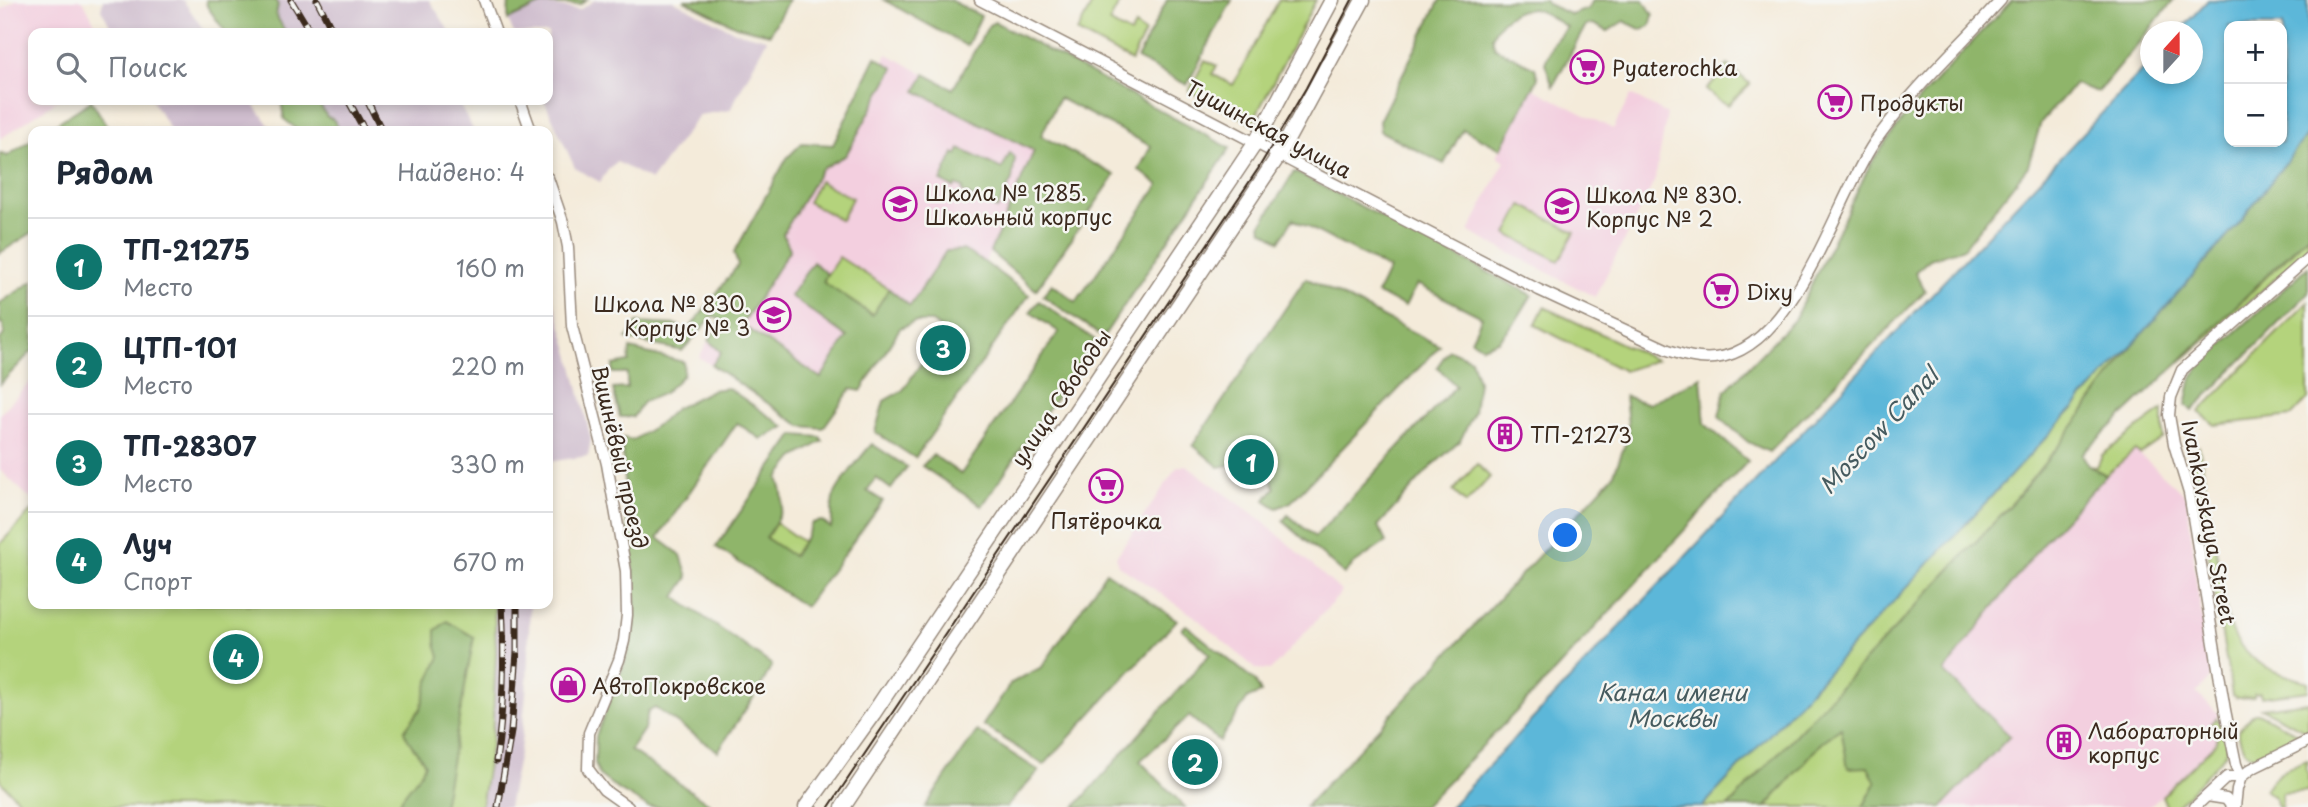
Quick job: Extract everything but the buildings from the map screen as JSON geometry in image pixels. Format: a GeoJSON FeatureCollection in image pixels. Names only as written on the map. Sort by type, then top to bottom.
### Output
{"type":"FeatureCollection","features":[{"type":"Feature","properties":{"kind":"main road","name":"улица Свободы"},"geometry":{"type":"LineString","coordinates":[[806,807],[873,715],[1256,142],[1332,0]]}},
{"type":"Feature","properties":{"kind":"main road"},"geometry":{"type":"LineString","coordinates":[[844,807],[1279,155],[1363,0]]}},
{"type":"Feature","properties":{"kind":"main road"},"geometry":{"type":"LineString","coordinates":[[794,807],[829,774]]}},
{"type":"Feature","properties":{"kind":"street"},"geometry":{"type":"LineString","coordinates":[[484,0],[494,28]]}},
{"type":"Feature","properties":{"kind":"street","name":"Тушинская улица"},"geometry":{"type":"LineString","coordinates":[[981,0],[1539,290],[1668,350],[1689,357],[1715,358],[1731,355],[1747,347],[1766,332],[1797,293],[1874,144],[1913,96],[2001,0]]}},
{"type":"Feature","properties":{"kind":"street"},"geometry":{"type":"LineString","coordinates":[[522,105],[529,126]]}},
{"type":"Feature","properties":{"kind":"street","name":"Вишнёвый проезд"},"geometry":{"type":"LineString","coordinates":[[553,193],[568,247],[572,326],[607,464],[626,571],[627,615],[624,641],[620,660],[589,733],[588,769],[604,790],[628,807]]}},
{"type":"Feature","properties":{"kind":"street","name":"Ivankovskaya Street"},"geometry":{"type":"LineString","coordinates":[[2234,807],[2241,777],[2225,709],[2189,493],[2174,444],[2169,415],[2171,397],[2182,370],[2308,258]]}},
{"type":"Feature","properties":{"kind":"street"},"geometry":{"type":"LineString","coordinates":[[2200,803],[2227,777],[2241,777],[2251,769],[2308,741]]}},
{"type":"Feature","properties":{"kind":"street"},"geometry":{"type":"LineString","coordinates":[[2200,803],[2226,799],[2234,807]]}},
{"type":"Feature","properties":{"kind":"shaded area"},"geometry":{"type":"Polygon","coordinates":[[[16,0],[83,0],[97,28],[28,28],[28,105],[51,105],[0,139],[0,10],[16,0]]]}},
{"type":"Feature","properties":{"kind":"shaded area"},"geometry":{"type":"Polygon","coordinates":[[[103,0],[183,0],[203,28],[111,28],[101,9],[103,0]]]}},
{"type":"Feature","properties":{"kind":"shaded area"},"geometry":{"type":"Polygon","coordinates":[[[275,0],[429,0],[448,28],[283,28],[276,15],[278,5],[275,0]]]}},
{"type":"Feature","properties":{"kind":"shaded area"},"geometry":{"type":"Polygon","coordinates":[[[595,0],[672,0],[734,31],[767,39],[730,110],[699,115],[651,180],[617,162],[600,182],[575,168],[546,105],[553,105],[553,28],[512,28],[508,20],[542,4],[579,10],[595,0]]]}},
{"type":"Feature","properties":{"kind":"shaded area","name":"Школа № 1285. Школьный корпус"},"geometry":{"type":"Polygon","coordinates":[[[995,22],[1051,51],[1041,136],[987,258],[961,297],[931,276],[823,428],[801,426],[699,357],[817,157],[842,152],[887,54],[953,89],[989,25],[995,22]]]}},
{"type":"Feature","properties":{"kind":"shaded area","name":"Школа № 830. Корпус № 2"},"geometry":{"type":"Polygon","coordinates":[[[1532,88],[1613,129],[1631,95],[1667,114],[1655,180],[1595,297],[1469,232],[1505,161],[1497,156],[1532,88]]]}},
{"type":"Feature","properties":{"kind":"shaded area"},"geometry":{"type":"Polygon","coordinates":[[[155,105],[255,105],[269,126],[168,126],[155,105]]]}},
{"type":"Feature","properties":{"kind":"shaded area"},"geometry":{"type":"Polygon","coordinates":[[[320,105],[460,105],[471,126],[337,126],[333,119],[327,117],[320,105]]]}},
{"type":"Feature","properties":{"kind":"shaded area"},"geometry":{"type":"Polygon","coordinates":[[[553,298],[591,439],[588,456],[553,461],[553,298]]]}},
{"type":"Feature","properties":{"kind":"shaded area"},"geometry":{"type":"Polygon","coordinates":[[[28,384],[28,496],[0,470],[0,414],[28,384]]]}},
{"type":"Feature","properties":{"kind":"shaded area"},"geometry":{"type":"Polygon","coordinates":[[[2135,450],[2187,497],[2197,587],[2212,676],[2196,693],[2219,714],[2211,723],[2218,731],[2216,742],[2148,807],[1942,807],[2010,736],[1943,672],[2046,539],[2106,475],[2135,450]]]}},
{"type":"Feature","properties":{"kind":"shaded area"},"geometry":{"type":"Polygon","coordinates":[[[1186,465],[1263,521],[1342,592],[1271,670],[1256,669],[1194,616],[1118,565],[1116,557],[1177,467],[1186,465]]]}},
{"type":"Feature","properties":{"kind":"shaded area"},"geometry":{"type":"Polygon","coordinates":[[[494,609],[530,609],[521,744],[508,807],[481,807],[492,739],[496,652],[494,609]]]}},
{"type":"Feature","properties":{"kind":"green space"},"geometry":{"type":"Polygon","coordinates":[[[206,0],[275,0],[278,5],[276,15],[283,28],[222,28],[207,6],[206,0]]]}},
{"type":"Feature","properties":{"kind":"green space"},"geometry":{"type":"Polygon","coordinates":[[[509,0],[587,0],[579,5],[542,4],[508,20],[509,0]]]}},
{"type":"Feature","properties":{"kind":"green space"},"geometry":{"type":"Polygon","coordinates":[[[684,0],[788,0],[770,34],[736,26],[684,0]]]}},
{"type":"Feature","properties":{"kind":"green space"},"geometry":{"type":"Polygon","coordinates":[[[884,0],[950,0],[981,16],[967,46],[884,0]]]}},
{"type":"Feature","properties":{"kind":"green space"},"geometry":{"type":"Polygon","coordinates":[[[1094,0],[1121,0],[1109,22],[1130,34],[1135,26],[1145,33],[1131,61],[1077,32],[1094,0]]]}},
{"type":"Feature","properties":{"kind":"green space"},"geometry":{"type":"Polygon","coordinates":[[[1167,0],[1232,0],[1187,85],[1137,59],[1167,0]]]}},
{"type":"Feature","properties":{"kind":"green space"},"geometry":{"type":"Polygon","coordinates":[[[1279,0],[1316,0],[1252,123],[1189,91],[1205,60],[1217,66],[1212,74],[1233,85],[1279,0]]]}},
{"type":"Feature","properties":{"kind":"green space"},"geometry":{"type":"Polygon","coordinates":[[[1440,0],[1545,0],[1571,15],[1588,9],[1593,0],[1644,0],[1653,15],[1650,26],[1642,30],[1624,21],[1608,31],[1593,24],[1586,25],[1553,86],[1545,63],[1553,43],[1567,27],[1532,9],[1519,11],[1508,17],[1492,37],[1495,48],[1535,68],[1538,78],[1501,149],[1463,129],[1444,164],[1380,131],[1379,121],[1440,0]]]}},
{"type":"Feature","properties":{"kind":"green space"},"geometry":{"type":"Polygon","coordinates":[[[2012,0],[2174,0],[2157,21],[2140,21],[2140,41],[2098,92],[2075,84],[2041,122],[2028,166],[1964,248],[1930,259],[1915,272],[1925,291],[1769,452],[1748,442],[1719,417],[1725,391],[1794,320],[1870,165],[1902,121],[2012,0]]]}},
{"type":"Feature","properties":{"kind":"green space"},"geometry":{"type":"Polygon","coordinates":[[[995,22],[1230,148],[1103,337],[1043,296],[1052,284],[1076,302],[1159,185],[1139,170],[1151,146],[1059,98],[1041,136],[1115,175],[1036,290],[990,252],[1034,151],[916,91],[925,74],[953,89],[989,25],[995,22]]]}},
{"type":"Feature","properties":{"kind":"green space"},"geometry":{"type":"Polygon","coordinates":[[[876,57],[894,68],[846,155],[821,169],[783,234],[790,249],[742,325],[821,378],[847,337],[790,296],[813,262],[827,274],[823,282],[872,315],[889,289],[910,306],[946,251],[963,250],[1029,295],[915,458],[875,432],[884,401],[903,390],[929,352],[947,364],[961,344],[932,322],[914,322],[900,328],[861,391],[851,389],[823,428],[801,426],[712,365],[721,352],[709,341],[721,320],[713,316],[682,351],[627,339],[637,323],[677,325],[687,332],[738,265],[734,253],[787,158],[802,143],[833,145],[876,57]]]}},
{"type":"Feature","properties":{"kind":"green space"},"geometry":{"type":"Polygon","coordinates":[[[1728,65],[1750,84],[1728,105],[1706,90],[1728,65]]]}},
{"type":"Feature","properties":{"kind":"green space"},"geometry":{"type":"Polygon","coordinates":[[[85,105],[94,105],[107,126],[53,126],[85,105]]]}},
{"type":"Feature","properties":{"kind":"green space"},"geometry":{"type":"Polygon","coordinates":[[[282,105],[320,105],[327,117],[333,119],[337,126],[293,126],[284,119],[282,105]]]}},
{"type":"Feature","properties":{"kind":"green space"},"geometry":{"type":"Polygon","coordinates":[[[2308,133],[2308,235],[2082,454],[2089,466],[2106,475],[2046,539],[1944,672],[2010,736],[1942,807],[1863,807],[1876,783],[1868,767],[1848,768],[1841,728],[1821,743],[1766,807],[1728,807],[2015,500],[2136,341],[2240,222],[2308,133]]]}},
{"type":"Feature","properties":{"kind":"green space"},"geometry":{"type":"Polygon","coordinates":[[[28,142],[28,235],[0,253],[0,153],[7,156],[28,142]]]}},
{"type":"Feature","properties":{"kind":"green space"},"geometry":{"type":"Polygon","coordinates":[[[960,149],[1002,169],[1010,153],[1015,158],[1012,180],[997,209],[962,192],[963,188],[956,185],[954,188],[941,181],[954,153],[957,155],[960,149]]]}},
{"type":"Feature","properties":{"kind":"green space"},"geometry":{"type":"Polygon","coordinates":[[[1294,172],[1532,295],[1516,321],[1498,341],[1482,347],[1471,340],[1482,317],[1417,284],[1405,306],[1377,294],[1389,269],[1293,219],[1280,241],[1263,230],[1261,225],[1294,172]]]}},
{"type":"Feature","properties":{"kind":"green space"},"geometry":{"type":"Polygon","coordinates":[[[819,181],[852,198],[841,220],[808,202],[819,181]]]}},
{"type":"Feature","properties":{"kind":"green space"},"geometry":{"type":"Polygon","coordinates":[[[1522,205],[1575,232],[1559,261],[1507,234],[1522,205]]]}},
{"type":"Feature","properties":{"kind":"green space"},"geometry":{"type":"Polygon","coordinates":[[[2308,235],[2308,250],[2168,373],[2300,244],[2308,235]]]}},
{"type":"Feature","properties":{"kind":"green space"},"geometry":{"type":"Polygon","coordinates":[[[839,257],[889,289],[873,315],[822,282],[839,257]]]}},
{"type":"Feature","properties":{"kind":"green space"},"geometry":{"type":"Polygon","coordinates":[[[2308,267],[2308,293],[2192,411],[2186,405],[2192,377],[2203,362],[2308,267]]]}},
{"type":"Feature","properties":{"kind":"green space"},"geometry":{"type":"Polygon","coordinates":[[[1306,278],[1440,346],[1291,502],[1277,508],[1265,500],[1275,488],[1265,460],[1246,448],[1235,464],[1219,467],[1193,445],[1306,278]]]}},
{"type":"Feature","properties":{"kind":"green space"},"geometry":{"type":"Polygon","coordinates":[[[28,284],[28,355],[0,384],[0,340],[4,334],[3,324],[0,323],[0,303],[28,284]]]}},
{"type":"Feature","properties":{"kind":"green space"},"geometry":{"type":"Polygon","coordinates":[[[1039,301],[1095,340],[982,506],[922,466],[933,455],[961,474],[1059,332],[1030,312],[1039,301]]]}},
{"type":"Feature","properties":{"kind":"green space"},"geometry":{"type":"Polygon","coordinates":[[[2308,302],[2308,399],[2292,416],[2215,425],[2199,412],[2308,302]]]}},
{"type":"Feature","properties":{"kind":"green space"},"geometry":{"type":"Polygon","coordinates":[[[1544,307],[1656,360],[1624,371],[1535,325],[1544,307]]]}},
{"type":"Feature","properties":{"kind":"green space"},"geometry":{"type":"Polygon","coordinates":[[[2136,341],[2015,500],[1728,807],[1702,807],[2136,341]]]}},
{"type":"Feature","properties":{"kind":"green space"},"geometry":{"type":"Polygon","coordinates":[[[630,349],[684,362],[683,375],[664,393],[643,402],[633,417],[620,417],[613,389],[627,388],[627,373],[613,373],[613,365],[629,362],[630,349]]]}},
{"type":"Feature","properties":{"kind":"green space"},"geometry":{"type":"Polygon","coordinates":[[[1449,350],[1471,359],[1478,381],[1474,412],[1460,441],[1430,468],[1378,526],[1386,542],[1344,574],[1283,521],[1288,515],[1315,537],[1456,386],[1437,367],[1449,350]]]}},
{"type":"Feature","properties":{"kind":"green space"},"geometry":{"type":"Polygon","coordinates":[[[1701,377],[1705,424],[1748,461],[1542,685],[1423,807],[1305,807],[1613,476],[1629,434],[1625,396],[1649,404],[1701,377]]]}},
{"type":"Feature","properties":{"kind":"green space"},"geometry":{"type":"Polygon","coordinates":[[[728,388],[785,427],[761,439],[737,423],[658,538],[681,555],[688,577],[675,597],[772,665],[718,751],[655,708],[648,712],[644,729],[630,750],[714,807],[648,807],[599,775],[595,764],[596,736],[625,662],[635,626],[635,581],[627,530],[622,438],[633,440],[660,423],[676,408],[712,390],[728,388]]]}},
{"type":"Feature","properties":{"kind":"green space"},"geometry":{"type":"Polygon","coordinates":[[[2163,410],[2163,438],[2140,454],[2135,450],[2106,475],[2089,466],[2097,467],[2102,455],[2163,410]]]}},
{"type":"Feature","properties":{"kind":"green space"},"geometry":{"type":"Polygon","coordinates":[[[794,435],[820,437],[823,441],[794,458],[778,478],[783,503],[776,523],[766,538],[793,556],[812,523],[822,521],[831,528],[835,494],[872,444],[907,467],[891,489],[876,478],[867,491],[883,501],[805,607],[716,547],[794,435]]]}},
{"type":"Feature","properties":{"kind":"green space"},"geometry":{"type":"Polygon","coordinates":[[[2199,447],[2228,622],[2241,646],[2259,663],[2308,682],[2308,691],[2261,697],[2260,693],[2254,694],[2254,697],[2237,698],[2232,695],[2192,455],[2199,447]]]}},
{"type":"Feature","properties":{"kind":"green space"},"geometry":{"type":"Polygon","coordinates":[[[1477,464],[1490,477],[1466,503],[1453,491],[1477,464]]]}},
{"type":"Feature","properties":{"kind":"green space"},"geometry":{"type":"Polygon","coordinates":[[[28,514],[28,609],[494,609],[496,652],[492,739],[481,807],[25,807],[0,781],[0,544],[28,514]]]}},
{"type":"Feature","properties":{"kind":"green space"},"geometry":{"type":"Polygon","coordinates":[[[776,523],[803,542],[793,557],[766,538],[776,523]]]}},
{"type":"Feature","properties":{"kind":"green space"},"geometry":{"type":"Polygon","coordinates":[[[1106,572],[1177,620],[1044,765],[983,725],[1011,683],[1042,667],[1106,572]]]}},
{"type":"Feature","properties":{"kind":"green space"},"geometry":{"type":"Polygon","coordinates":[[[447,621],[474,637],[443,807],[397,807],[425,764],[404,731],[421,708],[428,683],[440,657],[436,630],[447,621]]]}},
{"type":"Feature","properties":{"kind":"green space"},"geometry":{"type":"Polygon","coordinates":[[[1186,625],[1255,681],[1261,693],[1248,698],[1219,741],[1189,716],[1140,761],[1185,807],[1075,807],[1210,654],[1182,629],[1186,625]]]}},
{"type":"Feature","properties":{"kind":"green space"},"geometry":{"type":"Polygon","coordinates":[[[2308,702],[2306,731],[2261,708],[2308,702]]]}},
{"type":"Feature","properties":{"kind":"green space"},"geometry":{"type":"Polygon","coordinates":[[[2254,713],[2301,735],[2254,756],[2242,747],[2238,731],[2254,713]]]}},
{"type":"Feature","properties":{"kind":"green space"},"geometry":{"type":"Polygon","coordinates":[[[2216,718],[2226,735],[2225,755],[2176,807],[2167,807],[2162,796],[2216,743],[2218,731],[2211,723],[2216,718]]]}},
{"type":"Feature","properties":{"kind":"green space"},"geometry":{"type":"Polygon","coordinates":[[[1842,727],[1876,783],[1863,807],[1766,807],[1821,743],[1842,727]]]}},
{"type":"Feature","properties":{"kind":"green space"},"geometry":{"type":"Polygon","coordinates":[[[977,731],[1039,771],[1006,807],[925,807],[977,731]]]}},
{"type":"Feature","properties":{"kind":"green space"},"geometry":{"type":"Polygon","coordinates":[[[2308,760],[2308,791],[2282,793],[2282,807],[2278,807],[2275,798],[2265,790],[2273,779],[2284,771],[2308,760]]]}},
{"type":"Feature","properties":{"kind":"water","name":"Канал имени Москвы"},"geometry":{"type":"Polygon","coordinates":[[[2208,0],[2308,0],[2308,133],[2240,222],[2136,341],[1702,807],[1450,807],[2140,73],[2140,84],[2203,84],[2203,21],[2188,21],[2208,0]]]}},
{"type":"Feature","properties":{"kind":"tram line"},"geometry":{"type":"LineString","coordinates":[[829,807],[1258,169],[1306,88],[1352,0]]}},
{"type":"Feature","properties":{"kind":"railway"},"geometry":{"type":"LineString","coordinates":[[291,0],[308,28]]}},
{"type":"Feature","properties":{"kind":"railway"},"geometry":{"type":"LineString","coordinates":[[317,0],[331,28]]}},
{"type":"Feature","properties":{"kind":"railway"},"geometry":{"type":"LineString","coordinates":[[351,105],[362,126]]}},
{"type":"Feature","properties":{"kind":"railway"},"geometry":{"type":"LineString","coordinates":[[369,105],[380,126]]}},
{"type":"Feature","properties":{"kind":"railway"},"geometry":{"type":"LineString","coordinates":[[496,761],[503,683],[502,609]]}},
{"type":"Feature","properties":{"kind":"railway"},"geometry":{"type":"LineString","coordinates":[[498,807],[511,732],[517,609]]}},
{"type":"Feature","properties":{"kind":"place","name":"Pyaterochka"},"geometry":{"type":"Point","coordinates":[1587,67]}},
{"type":"Feature","properties":{"kind":"place","name":"Продукты"},"geometry":{"type":"Point","coordinates":[1835,102]}},
{"type":"Feature","properties":{"kind":"place","name":"Школа № 1285. Школьный корпус"},"geometry":{"type":"Point","coordinates":[900,204]}},
{"type":"Feature","properties":{"kind":"place","name":"Школа № 830. Корпус № 2"},"geometry":{"type":"Point","coordinates":[1562,206]}},
{"type":"Feature","properties":{"kind":"place","name":"Dixy"},"geometry":{"type":"Point","coordinates":[1721,291]}},
{"type":"Feature","properties":{"kind":"place","name":"Школа № 830. Корпус № 3"},"geometry":{"type":"Point","coordinates":[774,315]}},
{"type":"Feature","properties":{"kind":"place","name":"ТП-28307"},"geometry":{"type":"Point","coordinates":[943,348]}},
{"type":"Feature","properties":{"kind":"place","name":"ТП-21273"},"geometry":{"type":"Point","coordinates":[1505,434]}},
{"type":"Feature","properties":{"kind":"place","name":"ТП-21275"},"geometry":{"type":"Point","coordinates":[1251,462]}},
{"type":"Feature","properties":{"kind":"place","name":"Пятёрочка"},"geometry":{"type":"Point","coordinates":[1106,486]}},
{"type":"Feature","properties":{"kind":"place","name":"Луч"},"geometry":{"type":"Point","coordinates":[236,657]}},
{"type":"Feature","properties":{"kind":"place","name":"АвтоПокровское"},"geometry":{"type":"Point","coordinates":[568,685]}},
{"type":"Feature","properties":{"kind":"place","name":"Лабораторный корпус"},"geometry":{"type":"Point","coordinates":[2064,742]}},
{"type":"Feature","properties":{"kind":"place","name":"ЦТП-101"},"geometry":{"type":"Point","coordinates":[1195,762]}},
{"type":"Feature","properties":{"kind":"water label","name":"Moscow Canal"},"geometry":{"type":"Point","coordinates":[1878,430]}}]}
